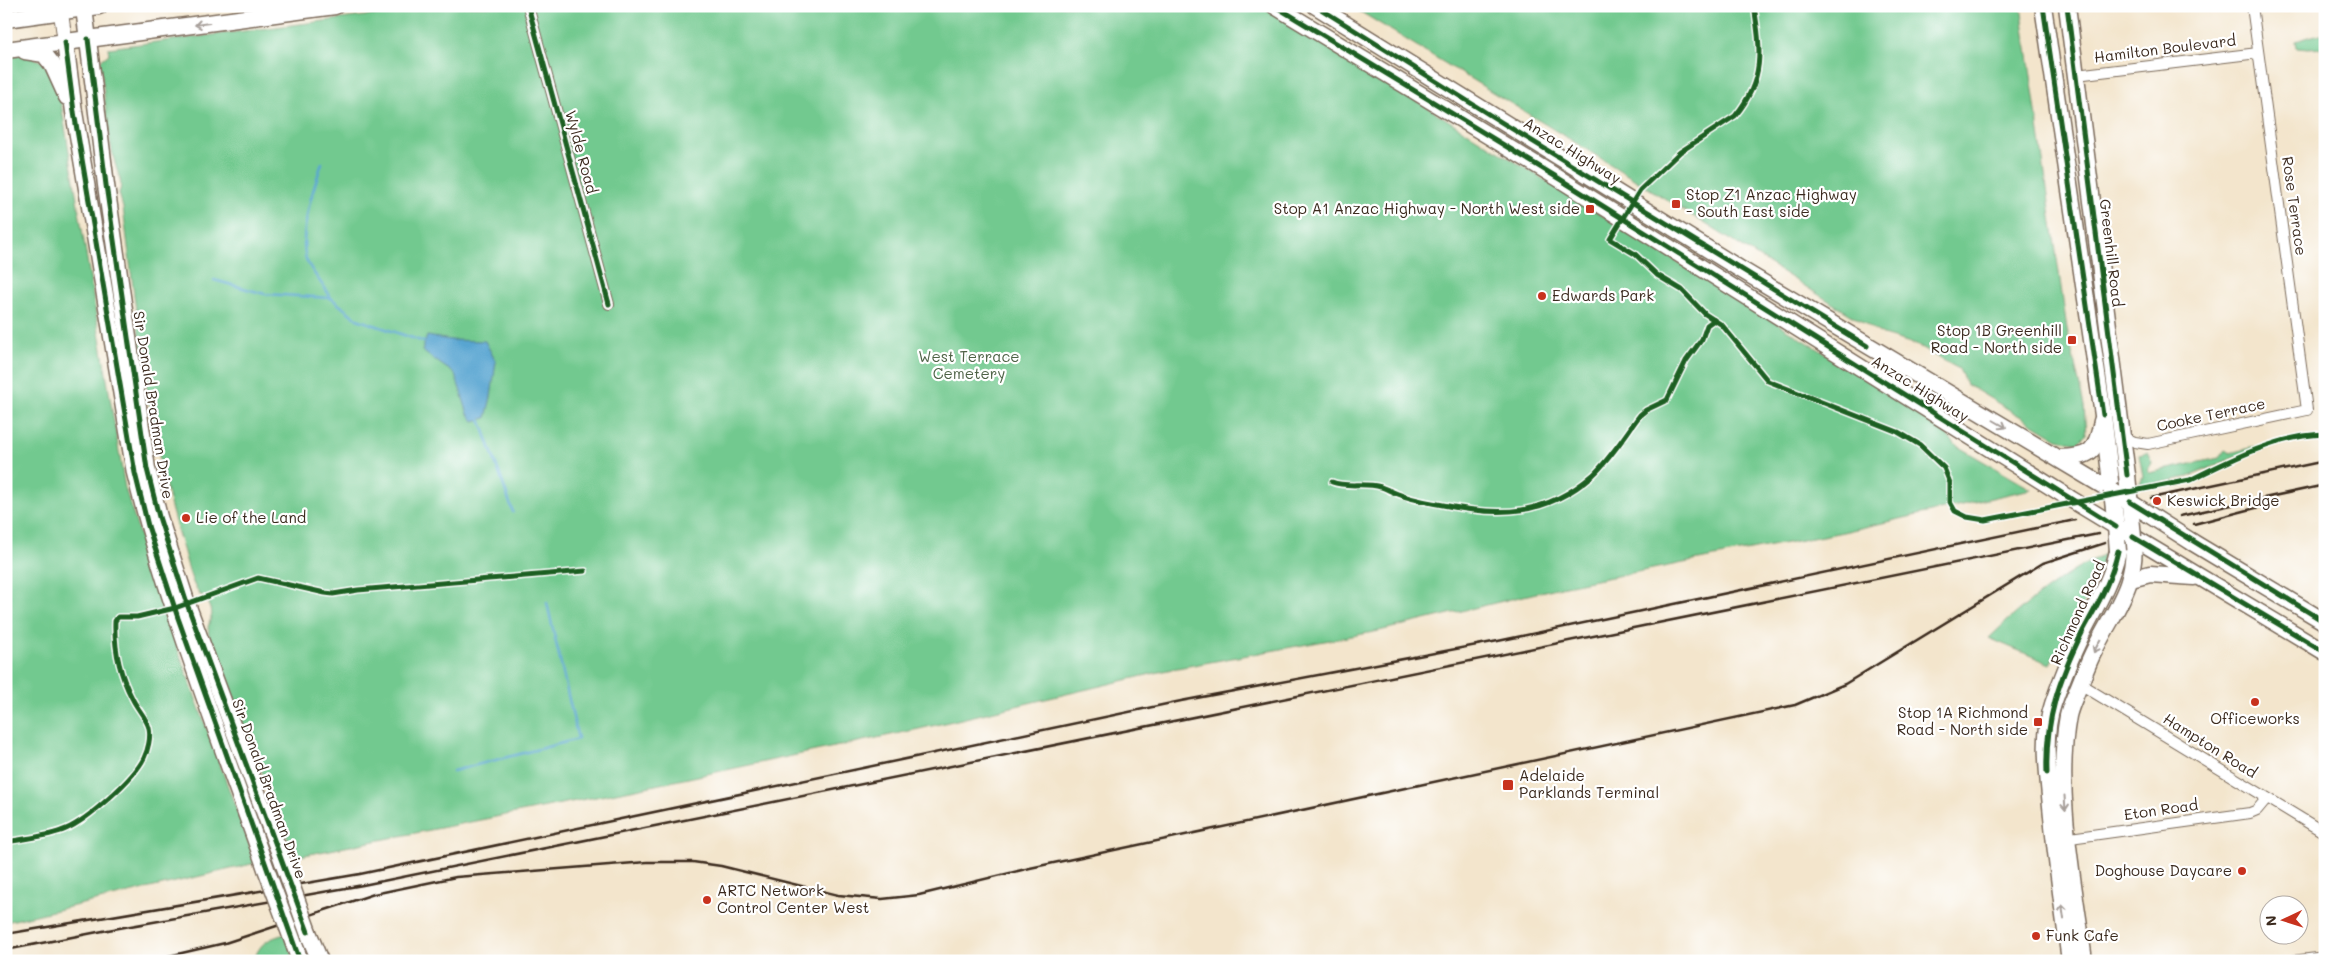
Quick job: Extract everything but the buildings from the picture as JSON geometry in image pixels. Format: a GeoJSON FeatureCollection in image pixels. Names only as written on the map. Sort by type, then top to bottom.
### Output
{"type":"FeatureCollection","features":[{"type":"Feature","properties":{"kind":"main road"},"geometry":{"type":"LineString","coordinates":[[11,50],[335,6]]}},
{"type":"Feature","properties":{"kind":"main road","name":"Anzac Highway"},"geometry":{"type":"LineString","coordinates":[[1275,6],[1425,96],[2116,527],[2325,652]]}},
{"type":"Feature","properties":{"kind":"main road","name":"Anzac Highway"},"geometry":{"type":"LineString","coordinates":[[1316,6],[1782,294],[2058,458],[2108,483],[2130,502],[2192,542],[2325,622]]}},
{"type":"Feature","properties":{"kind":"main road","name":"Greenhill Road"},"geometry":{"type":"LineString","coordinates":[[2043,6],[2103,415],[2108,483],[2116,527]]}},
{"type":"Feature","properties":{"kind":"main road","name":"Greenhill Road"},"geometry":{"type":"LineString","coordinates":[[2067,6],[2130,502]]}},
{"type":"Feature","properties":{"kind":"main road"},"geometry":{"type":"LineString","coordinates":[[6,19],[61,9],[89,7]]}},
{"type":"Feature","properties":{"kind":"main road","name":"Sir Donald Bradman Drive"},"geometry":{"type":"LineString","coordinates":[[89,7],[88,39],[106,185],[147,469],[159,517],[187,604],[320,961]]}},
{"type":"Feature","properties":{"kind":"main road"},"geometry":{"type":"LineString","coordinates":[[61,9],[65,42]]}},
{"type":"Feature","properties":{"kind":"main road","name":"Sir Donald Bradman Drive"},"geometry":{"type":"LineString","coordinates":[[65,42],[74,112],[136,472],[148,526],[178,618],[300,961]]}},
{"type":"Feature","properties":{"kind":"main road"},"geometry":{"type":"LineString","coordinates":[[11,50],[44,54],[52,64],[74,112]]}},
{"type":"Feature","properties":{"kind":"main road"},"geometry":{"type":"LineString","coordinates":[[2070,196],[2079,194],[2081,187],[2078,161],[2084,142]]}},
{"type":"Feature","properties":{"kind":"main road"},"geometry":{"type":"LineString","coordinates":[[1772,311],[1782,294]]}},
{"type":"Feature","properties":{"kind":"main road"},"geometry":{"type":"LineString","coordinates":[[2058,458],[2080,457],[2090,453],[2098,442],[2103,415]]}},
{"type":"Feature","properties":{"kind":"main road","name":"Richmond Road"},"geometry":{"type":"LineString","coordinates":[[2070,961],[2061,840],[2064,748],[2069,713],[2080,684],[2095,648],[2120,604],[2130,579],[2135,556],[2130,502]]}},
{"type":"Feature","properties":{"kind":"main road","name":"Richmond Road"},"geometry":{"type":"LineString","coordinates":[[2084,961],[2046,755],[2052,706],[2083,632],[2110,580],[2118,551],[2116,527]]}},
{"type":"Feature","properties":{"kind":"main road"},"geometry":{"type":"LineString","coordinates":[[2130,579],[2150,574],[2175,574],[2202,578]]}},
{"type":"Feature","properties":{"kind":"main road"},"geometry":{"type":"LineString","coordinates":[[2063,679],[2080,684]]}},
{"type":"Feature","properties":{"kind":"street","name":"Wylde Road"},"geometry":{"type":"LineString","coordinates":[[528,6],[609,304]]}},
{"type":"Feature","properties":{"kind":"street","name":"Rose Terrace"},"geometry":{"type":"LineString","coordinates":[[2252,6],[2307,410]]}},
{"type":"Feature","properties":{"kind":"street","name":"Hamilton Boulevard"},"geometry":{"type":"LineString","coordinates":[[2076,75],[2258,53]]}},
{"type":"Feature","properties":{"kind":"street","name":"Cooke Terrace"},"geometry":{"type":"LineString","coordinates":[[2123,437],[2135,442],[2148,444],[2307,410]]}},
{"type":"Feature","properties":{"kind":"street","name":"Hampton Road"},"geometry":{"type":"LineString","coordinates":[[2080,684],[2325,833]]}},
{"type":"Feature","properties":{"kind":"street","name":"Eton Road"},"geometry":{"type":"LineString","coordinates":[[2061,840],[2250,813],[2257,810],[2267,798]]}},
{"type":"Feature","properties":{"kind":"street"},"geometry":{"type":"LineString","coordinates":[[2292,961],[2325,957]]}},
{"type":"Feature","properties":{"kind":"green space","name":"West Terrace Cemetery"},"geometry":{"type":"Polygon","coordinates":[[[444,6],[1263,6],[1930,418],[1957,446],[2031,489],[1843,532],[1565,586],[1379,631],[1172,669],[919,729],[646,787],[295,857],[209,636],[208,627],[212,614],[205,596],[200,595],[191,578],[170,505],[145,378],[123,208],[119,193],[120,181],[110,138],[100,61],[109,54],[108,48],[444,6]]]}},
{"type":"Feature","properties":{"kind":"green space"},"geometry":{"type":"Polygon","coordinates":[[[1351,6],[2021,6],[2067,329],[2084,406],[2086,435],[2078,443],[2058,439],[1966,384],[1959,369],[1914,344],[1883,335],[1589,151],[1351,6]]]}},
{"type":"Feature","properties":{"kind":"green space"},"geometry":{"type":"Polygon","coordinates":[[[2325,34],[2325,48],[2297,48],[2296,41],[2325,34]]]}},
{"type":"Feature","properties":{"kind":"green space"},"geometry":{"type":"Polygon","coordinates":[[[26,54],[44,63],[59,91],[125,488],[162,606],[256,863],[6,922],[6,56],[26,54]]]}},
{"type":"Feature","properties":{"kind":"green space"},"geometry":{"type":"Polygon","coordinates":[[[2258,446],[2188,477],[2146,486],[2140,483],[2143,476],[2139,455],[2147,453],[2152,463],[2147,471],[2149,473],[2219,458],[2225,450],[2230,453],[2258,446]]]}},
{"type":"Feature","properties":{"kind":"green space"},"geometry":{"type":"Polygon","coordinates":[[[2104,554],[2095,581],[2050,664],[1989,638],[2044,592],[2104,554]]]}},
{"type":"Feature","properties":{"kind":"green space"},"geometry":{"type":"Polygon","coordinates":[[[285,934],[295,961],[254,961],[265,943],[285,934]]]}},
{"type":"Feature","properties":{"kind":"water"},"geometry":{"type":"Polygon","coordinates":[[[427,336],[451,340],[485,341],[496,362],[486,418],[474,421],[468,414],[455,374],[422,351],[427,336]]]}},
{"type":"Feature","properties":{"kind":"waterway"},"geometry":{"type":"LineString","coordinates":[[322,163],[308,211],[304,248],[307,263],[331,298]]}},
{"type":"Feature","properties":{"kind":"waterway"},"geometry":{"type":"LineString","coordinates":[[214,280],[265,294],[331,298],[357,319],[424,342]]}},
{"type":"Feature","properties":{"kind":"waterway"},"geometry":{"type":"LineString","coordinates":[[480,419],[513,512]]}},
{"type":"Feature","properties":{"kind":"waterway"},"geometry":{"type":"LineString","coordinates":[[453,771],[578,739],[547,603]]}},
{"type":"Feature","properties":{"kind":"railway"},"geometry":{"type":"LineString","coordinates":[[2151,498],[2325,461]]}},
{"type":"Feature","properties":{"kind":"railway"},"geometry":{"type":"LineString","coordinates":[[2180,516],[2325,485]]}},
{"type":"Feature","properties":{"kind":"railway"},"geometry":{"type":"LineString","coordinates":[[2194,524],[2271,504]]}},
{"type":"Feature","properties":{"kind":"railway"},"geometry":{"type":"LineString","coordinates":[[6,934],[360,874],[1181,701],[1498,641],[2075,520]]}},
{"type":"Feature","properties":{"kind":"railway"},"geometry":{"type":"LineString","coordinates":[[6,950],[363,885],[2098,534]]}},
{"type":"Feature","properties":{"kind":"railway"},"geometry":{"type":"LineString","coordinates":[[147,961],[225,943],[374,894],[456,877],[647,862],[693,862],[721,866],[838,895],[882,899],[919,895],[1030,868],[1795,705],[1845,684],[2043,563],[2105,543]]}},
{"type":"Feature","properties":{"kind":"cycle path"},"geometry":{"type":"LineString","coordinates":[[528,6],[609,304]]}},
{"type":"Feature","properties":{"kind":"cycle path"},"geometry":{"type":"LineString","coordinates":[[1275,6],[1558,178],[2116,527]]}},
{"type":"Feature","properties":{"kind":"cycle path"},"geometry":{"type":"LineString","coordinates":[[1316,6],[1501,122],[1867,346]]}},
{"type":"Feature","properties":{"kind":"cycle path"},"geometry":{"type":"LineString","coordinates":[[1754,6],[1759,51],[1758,64],[1752,90],[1745,103],[1735,116],[1680,152],[1640,190],[1610,239],[1635,254],[1657,275],[1682,290],[1705,314],[1722,325],[1768,381],[1898,432],[1920,445],[1944,468],[1950,483],[1950,502],[1955,511],[1967,517],[1985,520],[2190,480],[2255,450],[2290,439],[2325,434]]}},
{"type":"Feature","properties":{"kind":"cycle path"},"geometry":{"type":"LineString","coordinates":[[2043,6],[2103,415]]}},
{"type":"Feature","properties":{"kind":"cycle path"},"geometry":{"type":"LineString","coordinates":[[2067,6],[2127,475]]}},
{"type":"Feature","properties":{"kind":"cycle path"},"geometry":{"type":"LineString","coordinates":[[88,39],[106,185],[147,469],[159,517],[187,604],[308,932]]}},
{"type":"Feature","properties":{"kind":"cycle path"},"geometry":{"type":"LineString","coordinates":[[65,42],[74,112],[135,473],[148,526],[178,618],[300,961]]}},
{"type":"Feature","properties":{"kind":"cycle path"},"geometry":{"type":"LineString","coordinates":[[1332,482],[1344,485],[1381,487],[1414,499],[1484,511],[1522,510],[1558,499],[1575,489],[1600,468],[1640,415],[1667,400],[1686,361],[1702,339],[1707,325],[1714,320]]}},
{"type":"Feature","properties":{"kind":"cycle path"},"geometry":{"type":"LineString","coordinates":[[2130,502],[2325,622]]}},
{"type":"Feature","properties":{"kind":"cycle path"},"geometry":{"type":"LineString","coordinates":[[2133,537],[2325,652]]}},
{"type":"Feature","properties":{"kind":"cycle path"},"geometry":{"type":"LineString","coordinates":[[2047,773],[2048,735],[2055,700],[2074,649],[2108,583],[2118,551]]}},
{"type":"Feature","properties":{"kind":"cycle path"},"geometry":{"type":"LineString","coordinates":[[6,842],[52,834],[75,824],[109,798],[131,777],[144,758],[149,743],[149,728],[132,698],[121,670],[115,631],[115,621],[118,617],[137,617],[175,608],[258,578],[333,594],[358,590],[585,571]]}},
{"type":"Feature","properties":{"kind":"place","name":"Stop Z1 Anzac Highway - South East side"},"geometry":{"type":"Point","coordinates":[1676,204]}},
{"type":"Feature","properties":{"kind":"place","name":"Stop A1 Anzac Highway - North West side"},"geometry":{"type":"Point","coordinates":[1590,209]}},
{"type":"Feature","properties":{"kind":"place","name":"Edwards Park"},"geometry":{"type":"Point","coordinates":[1542,296]}},
{"type":"Feature","properties":{"kind":"place","name":"Stop 1B Greenhill Road - North side"},"geometry":{"type":"Point","coordinates":[2072,340]}},
{"type":"Feature","properties":{"kind":"place","name":"Keswick Bridge"},"geometry":{"type":"Point","coordinates":[2157,501]}},
{"type":"Feature","properties":{"kind":"place","name":"Lie of the Land"},"geometry":{"type":"Point","coordinates":[186,518]}},
{"type":"Feature","properties":{"kind":"place","name":"Officeworks"},"geometry":{"type":"Point","coordinates":[2255,702]}},
{"type":"Feature","properties":{"kind":"place","name":"Stop 1A Richmond Road - North side"},"geometry":{"type":"Point","coordinates":[2038,722]}},
{"type":"Feature","properties":{"kind":"place","name":"Adelaide Parklands Terminal"},"geometry":{"type":"Point","coordinates":[1508,785]}},
{"type":"Feature","properties":{"kind":"place","name":"Doghouse Daycare"},"geometry":{"type":"Point","coordinates":[2242,871]}},
{"type":"Feature","properties":{"kind":"place","name":"ARTC Network Control Center West"},"geometry":{"type":"Point","coordinates":[707,900]}},
{"type":"Feature","properties":{"kind":"place","name":"Funk Cafe"},"geometry":{"type":"Point","coordinates":[2036,936]}}]}
